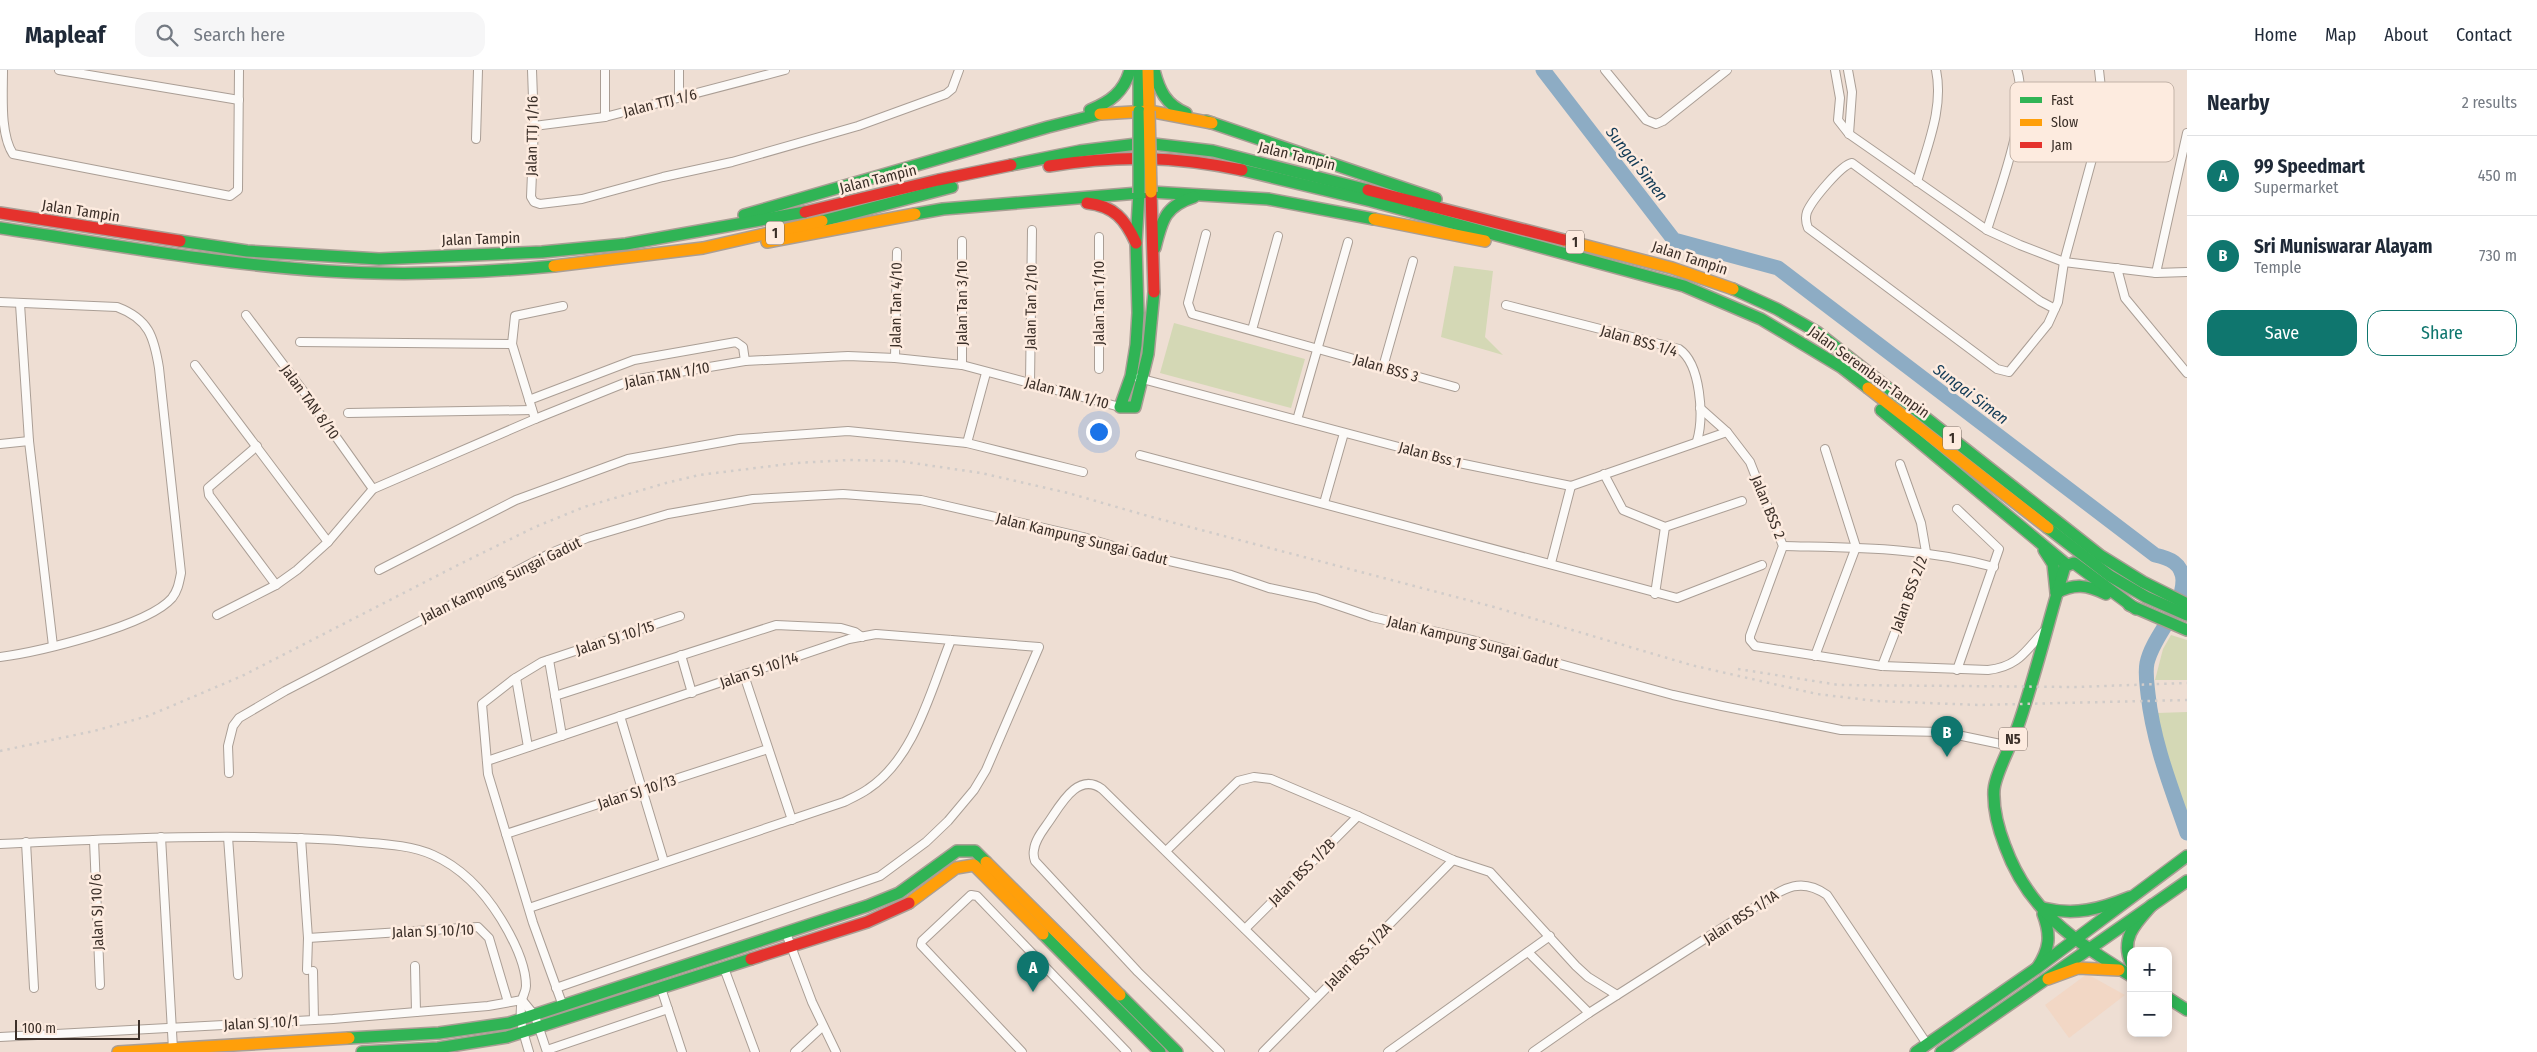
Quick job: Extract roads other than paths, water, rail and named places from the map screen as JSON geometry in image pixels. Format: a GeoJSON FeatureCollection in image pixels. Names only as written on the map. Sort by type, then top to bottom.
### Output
{"type":"FeatureCollection","features":[{"type":"Feature","properties":{"kind":"main road"},"geometry":{"type":"LineString","coordinates":[[1048,127],[1107,103],[1120,93],[1130,70]]}},
{"type":"Feature","properties":{"kind":"main road"},"geometry":{"type":"LineString","coordinates":[[1139,70],[1144,111],[1145,193],[1154,248],[1152,332],[1144,379],[1136,406],[1132,408],[1120,406],[1131,376],[1138,313],[1136,243],[1145,193]]}},
{"type":"Feature","properties":{"kind":"main road"},"geometry":{"type":"LineString","coordinates":[[1144,111],[1148,70]]}},
{"type":"Feature","properties":{"kind":"main road"},"geometry":{"type":"LineString","coordinates":[[1154,70],[1163,96],[1168,103],[1182,112],[1487,215],[1501,223]]}},
{"type":"Feature","properties":{"kind":"main road"},"geometry":{"type":"LineString","coordinates":[[709,230],[728,220],[1048,127],[1106,113],[1144,111],[1212,123]]}},
{"type":"Feature","properties":{"kind":"main road","name":"Jalan Tampin"},"geometry":{"type":"LineString","coordinates":[[0,213],[247,251],[379,259],[542,252],[626,244],[709,230],[813,210],[938,180],[1080,151],[1145,143],[1213,151],[1649,260],[1699,275],[1747,293]]}},
{"type":"Feature","properties":{"kind":"main road","name":"Jalan Tampin"},"geometry":{"type":"LineString","coordinates":[[0,228],[247,265],[375,273],[543,267],[628,258],[731,242],[1024,170],[1134,156],[1193,161],[1252,171],[1406,209],[1536,247]]}},
{"type":"Feature","properties":{"kind":"main road"},"geometry":{"type":"LineString","coordinates":[[731,242],[760,243],[794,239],[943,209],[1145,193],[1202,194],[1268,199],[1495,242],[1536,247]]}},
{"type":"Feature","properties":{"kind":"main road"},"geometry":{"type":"LineString","coordinates":[[1154,248],[1163,218],[1170,208],[1180,200],[1202,194]]}},
{"type":"Feature","properties":{"kind":"main road"},"geometry":{"type":"LineString","coordinates":[[1050,200],[1102,204],[1116,210],[1126,220],[1136,243]]}},
{"type":"Feature","properties":{"kind":"main road","name":"Jalan Seremban-Tampin"},"geometry":{"type":"LineString","coordinates":[[1536,247],[1644,273],[1690,288],[1764,319],[1867,386],[2110,576],[2149,592]]}},
{"type":"Feature","properties":{"kind":"main road","name":"Jalan Seremban-Tampin"},"geometry":{"type":"LineString","coordinates":[[1747,293],[1782,310],[1817,332],[2061,525],[2149,592]]}},
{"type":"Feature","properties":{"kind":"main road"},"geometry":{"type":"LineString","coordinates":[[1813,350],[2032,536],[2067,564],[2074,563],[2136,609]]}},
{"type":"Feature","properties":{"kind":"main road"},"geometry":{"type":"LineString","coordinates":[[2032,536],[2053,564],[2056,593],[2069,586],[2082,583],[2136,609],[2186,629]]}},
{"type":"Feature","properties":{"kind":"main road","name":"N5"},"geometry":{"type":"LineString","coordinates":[[2067,564],[2056,593],[2018,727],[1994,789],[1996,822],[2013,868],[2023,886],[2040,907],[2074,940],[2127,969]]}},
{"type":"Feature","properties":{"kind":"main road","name":"1"},"geometry":{"type":"LineString","coordinates":[[2149,592],[2187,604]]}},
{"type":"Feature","properties":{"kind":"main road","name":"1"},"geometry":{"type":"LineString","coordinates":[[2149,592],[2187,615]]}},
{"type":"Feature","properties":{"kind":"main road"},"geometry":{"type":"LineString","coordinates":[[362,1052],[438,1048],[524,1033],[537,1021],[563,1006],[867,906],[899,893],[957,851],[975,850],[1177,1052]]}},
{"type":"Feature","properties":{"kind":"main road"},"geometry":{"type":"LineString","coordinates":[[1916,1052],[2037,968],[2187,856]]}},
{"type":"Feature","properties":{"kind":"main road"},"geometry":{"type":"LineString","coordinates":[[118,1052],[439,1033],[521,1021],[537,1021],[661,988],[867,922],[907,905],[956,868],[974,866],[1160,1052]]}},
{"type":"Feature","properties":{"kind":"main road"},"geometry":{"type":"LineString","coordinates":[[1941,1052],[2187,881]]}},
{"type":"Feature","properties":{"kind":"main road"},"geometry":{"type":"LineString","coordinates":[[2040,907],[2057,912],[2083,913],[2130,897]]}},
{"type":"Feature","properties":{"kind":"main road"},"geometry":{"type":"LineString","coordinates":[[2127,963],[2125,941],[2131,928],[2152,906]]}},
{"type":"Feature","properties":{"kind":"main road"},"geometry":{"type":"LineString","coordinates":[[2037,968],[2046,955],[2050,933],[2040,907]]}},
{"type":"Feature","properties":{"kind":"main road"},"geometry":{"type":"LineString","coordinates":[[2048,979],[2078,968],[2127,970]]}},
{"type":"Feature","properties":{"kind":"main road"},"geometry":{"type":"LineString","coordinates":[[2172,1001],[2187,1010]]}},
{"type":"Feature","properties":{"kind":"street"},"geometry":{"type":"LineString","coordinates":[[3,70],[2,132],[6,146],[13,154],[230,196],[238,190],[239,70]]}},
{"type":"Feature","properties":{"kind":"street"},"geometry":{"type":"LineString","coordinates":[[59,70],[239,100]]}},
{"type":"Feature","properties":{"kind":"street"},"geometry":{"type":"LineString","coordinates":[[476,139],[478,70]]}},
{"type":"Feature","properties":{"kind":"street","name":"Jalan TTJ 1/16"},"geometry":{"type":"LineString","coordinates":[[532,70],[534,126],[532,197],[534,202],[540,204],[582,199],[663,177],[732,162],[858,126],[946,94],[952,89],[959,70]]}},
{"type":"Feature","properties":{"kind":"street"},"geometry":{"type":"LineString","coordinates":[[604,70],[605,117]]}},
{"type":"Feature","properties":{"kind":"street"},"geometry":{"type":"LineString","coordinates":[[679,70],[679,98]]}},
{"type":"Feature","properties":{"kind":"street","name":"Jalan TTJ 1/6"},"geometry":{"type":"LineString","coordinates":[[534,126],[605,117],[785,70]]}},
{"type":"Feature","properties":{"kind":"street"},"geometry":{"type":"LineString","coordinates":[[1605,70],[1646,120],[1656,124],[1663,121],[1727,70]]}},
{"type":"Feature","properties":{"kind":"street"},"geometry":{"type":"LineString","coordinates":[[1713,70],[1719,77]]}},
{"type":"Feature","properties":{"kind":"street"},"geometry":{"type":"LineString","coordinates":[[1835,70],[1840,98],[1838,120],[1849,134],[1987,230],[2064,262],[2156,272],[2187,272]]}},
{"type":"Feature","properties":{"kind":"street"},"geometry":{"type":"LineString","coordinates":[[1848,70],[1852,92],[1849,134]]}},
{"type":"Feature","properties":{"kind":"street"},"geometry":{"type":"LineString","coordinates":[[1917,182],[1937,112],[1938,80],[1936,70]]}},
{"type":"Feature","properties":{"kind":"street"},"geometry":{"type":"LineString","coordinates":[[2017,70],[2021,82]]}},
{"type":"Feature","properties":{"kind":"street"},"geometry":{"type":"LineString","coordinates":[[2156,272],[2187,133]]}},
{"type":"Feature","properties":{"kind":"street"},"geometry":{"type":"LineString","coordinates":[[1987,230],[2010,152]]}},
{"type":"Feature","properties":{"kind":"street"},"geometry":{"type":"LineString","coordinates":[[2055,308],[2040,301],[1852,163],[1843,166],[1807,213],[1806,222],[1808,228],[2003,372],[2012,370],[2048,324],[2055,308],[2064,262],[2091,162]]}},
{"type":"Feature","properties":{"kind":"street","name":"Jalan Tan 2/10"},"geometry":{"type":"LineString","coordinates":[[1030,383],[1032,230]]}},
{"type":"Feature","properties":{"kind":"street","name":"Jalan BSS 3"},"geometry":{"type":"LineString","coordinates":[[1206,234],[1188,303],[1192,314],[1455,387]]}},
{"type":"Feature","properties":{"kind":"street","name":"Jalan Tan 1/10"},"geometry":{"type":"LineString","coordinates":[[1099,236],[1099,369]]}},
{"type":"Feature","properties":{"kind":"street"},"geometry":{"type":"LineString","coordinates":[[1252,330],[1278,236]]}},
{"type":"Feature","properties":{"kind":"street","name":"Jalan Tan 3/10"},"geometry":{"type":"LineString","coordinates":[[962,241],[962,365]]}},
{"type":"Feature","properties":{"kind":"street"},"geometry":{"type":"LineString","coordinates":[[1297,420],[1348,242]]}},
{"type":"Feature","properties":{"kind":"street","name":"Jalan Tan 4/10"},"geometry":{"type":"LineString","coordinates":[[895,358],[897,252]]}},
{"type":"Feature","properties":{"kind":"street"},"geometry":{"type":"LineString","coordinates":[[1383,367],[1413,261]]}},
{"type":"Feature","properties":{"kind":"street"},"geometry":{"type":"LineString","coordinates":[[2117,268],[2125,298],[2187,374]]}},
{"type":"Feature","properties":{"kind":"street"},"geometry":{"type":"LineString","coordinates":[[0,302],[117,307],[129,311],[147,327],[154,339],[159,368],[180,573],[178,589],[172,598],[148,616],[31,653],[0,657]]}},
{"type":"Feature","properties":{"kind":"street"},"geometry":{"type":"LineString","coordinates":[[20,304],[29,440],[53,646]]}},
{"type":"Feature","properties":{"kind":"street","name":"Jalan BSS 1/4"},"geometry":{"type":"LineString","coordinates":[[1506,305],[1679,349],[1686,354],[1699,388],[1701,428],[1697,441]]}},
{"type":"Feature","properties":{"kind":"street"},"geometry":{"type":"LineString","coordinates":[[535,419],[512,344],[515,316],[563,306]]}},
{"type":"Feature","properties":{"kind":"street","name":"Jalan TAN 8/10"},"geometry":{"type":"LineString","coordinates":[[246,315],[374,490]]}},
{"type":"Feature","properties":{"kind":"street"},"geometry":{"type":"LineString","coordinates":[[300,342],[512,344]]}},
{"type":"Feature","properties":{"kind":"street"},"geometry":{"type":"LineString","coordinates":[[529,400],[634,360],[736,342],[743,347],[745,360]]}},
{"type":"Feature","properties":{"kind":"street","name":"Jalan TAN 1/10"},"geometry":{"type":"LineString","coordinates":[[217,615],[276,585],[297,570],[328,542],[374,490],[535,419],[632,380],[745,360],[848,356],[895,358],[962,365],[986,373],[1120,406]]}},
{"type":"Feature","properties":{"kind":"street"},"geometry":{"type":"LineString","coordinates":[[195,365],[328,542]]}},
{"type":"Feature","properties":{"kind":"street"},"geometry":{"type":"LineString","coordinates":[[968,443],[986,373]]}},
{"type":"Feature","properties":{"kind":"street","name":"Jalan Bss 1"},"geometry":{"type":"LineString","coordinates":[[1131,376],[1474,466],[1571,486]]}},
{"type":"Feature","properties":{"kind":"street","name":"Jalan BSS 2"},"geometry":{"type":"LineString","coordinates":[[1700,408],[1727,432],[1750,462],[1784,546],[1750,636],[1752,644],[1758,648],[1815,656]]}},
{"type":"Feature","properties":{"kind":"street"},"geometry":{"type":"LineString","coordinates":[[348,413],[532,410]]}},
{"type":"Feature","properties":{"kind":"street"},"geometry":{"type":"LineString","coordinates":[[378,570],[516,500],[628,458],[739,439],[848,431],[968,443],[1083,472]]}},
{"type":"Feature","properties":{"kind":"street"},"geometry":{"type":"LineString","coordinates":[[1551,563],[1571,486],[1727,432]]}},
{"type":"Feature","properties":{"kind":"street"},"geometry":{"type":"LineString","coordinates":[[1324,503],[1344,433]]}},
{"type":"Feature","properties":{"kind":"street"},"geometry":{"type":"LineString","coordinates":[[0,444],[29,440]]}},
{"type":"Feature","properties":{"kind":"street"},"geometry":{"type":"LineString","coordinates":[[257,446],[208,488],[209,496],[276,585]]}},
{"type":"Feature","properties":{"kind":"street"},"geometry":{"type":"LineString","coordinates":[[1825,449],[1856,548],[1815,656],[1882,666],[1957,670],[2002,669],[2012,665],[2048,626]]}},
{"type":"Feature","properties":{"kind":"street"},"geometry":{"type":"LineString","coordinates":[[1140,455],[1551,563],[1655,594],[1677,598],[1762,565]]}},
{"type":"Feature","properties":{"kind":"street","name":"Jalan BSS 2/2"},"geometry":{"type":"LineString","coordinates":[[1882,666],[1926,552],[1921,523],[1900,464]]}},
{"type":"Feature","properties":{"kind":"street"},"geometry":{"type":"LineString","coordinates":[[1604,474],[1623,510],[1665,527],[1742,501]]}},
{"type":"Feature","properties":{"kind":"street","name":"Jalan Kampung Sungai Gadut"},"geometry":{"type":"LineString","coordinates":[[228,773],[228,746],[233,726],[239,718],[285,691],[551,553],[587,538],[668,514],[753,499],[843,494],[921,500],[1083,537],[1143,555],[1230,575],[1269,588],[1316,598],[1372,617],[1472,640],[1655,690],[1722,706],[1841,730],[1942,732],[2010,746]]}},
{"type":"Feature","properties":{"kind":"street"},"geometry":{"type":"LineString","coordinates":[[1957,509],[1998,546],[1994,567],[1957,670]]}},
{"type":"Feature","properties":{"kind":"street"},"geometry":{"type":"LineString","coordinates":[[1655,594],[1665,527]]}},
{"type":"Feature","properties":{"kind":"street"},"geometry":{"type":"LineString","coordinates":[[1784,546],[1926,552],[1994,567]]}},
{"type":"Feature","properties":{"kind":"street","name":"Jalan SJ 10/15"},"geometry":{"type":"LineString","coordinates":[[487,761],[482,704],[516,678],[549,660],[680,616]]}},
{"type":"Feature","properties":{"kind":"street"},"geometry":{"type":"LineString","coordinates":[[555,696],[776,624],[841,628],[855,632],[862,637]]}},
{"type":"Feature","properties":{"kind":"street","name":"Jalan SJ 10/14"},"geometry":{"type":"LineString","coordinates":[[487,761],[744,675],[876,634],[1039,647],[986,770],[974,790],[948,821],[926,842],[880,876],[556,988]]}},
{"type":"Feature","properties":{"kind":"street"},"geometry":{"type":"LineString","coordinates":[[529,908],[844,802],[868,789],[885,774],[900,756],[918,723],[950,640]]}},
{"type":"Feature","properties":{"kind":"street"},"geometry":{"type":"LineString","coordinates":[[681,655],[692,693]]}},
{"type":"Feature","properties":{"kind":"street"},"geometry":{"type":"LineString","coordinates":[[549,660],[562,736]]}},
{"type":"Feature","properties":{"kind":"street"},"geometry":{"type":"LineString","coordinates":[[744,675],[792,820]]}},
{"type":"Feature","properties":{"kind":"street"},"geometry":{"type":"LineString","coordinates":[[516,678],[528,747]]}},
{"type":"Feature","properties":{"kind":"street"},"geometry":{"type":"LineString","coordinates":[[620,716],[664,862]]}},
{"type":"Feature","properties":{"kind":"street","name":"Jalan SJ 10/13"},"geometry":{"type":"LineString","coordinates":[[506,834],[768,749]]}},
{"type":"Feature","properties":{"kind":"street"},"geometry":{"type":"LineString","coordinates":[[487,761],[488,774],[506,834],[563,1006]]}},
{"type":"Feature","properties":{"kind":"street"},"geometry":{"type":"LineString","coordinates":[[1166,851],[1238,781],[1254,777],[1271,780],[1358,816],[1453,860],[1490,872],[1588,977],[1617,995]]}},
{"type":"Feature","properties":{"kind":"street"},"geometry":{"type":"LineString","coordinates":[[1220,1052],[1138,972],[1035,861],[1033,852],[1036,841],[1063,800],[1073,790],[1084,784],[1096,785],[1102,790],[1315,998]]}},
{"type":"Feature","properties":{"kind":"street","name":"Jalan BSS 1/2B"},"geometry":{"type":"LineString","coordinates":[[1245,929],[1358,816]]}},
{"type":"Feature","properties":{"kind":"street"},"geometry":{"type":"LineString","coordinates":[[160,837],[172,1049]]}},
{"type":"Feature","properties":{"kind":"street"},"geometry":{"type":"LineString","coordinates":[[0,844],[160,837],[301,838],[332,839],[410,848],[433,855],[457,871],[480,890],[491,904],[511,939],[523,967],[527,987],[522,1000],[521,1021],[529,1052]]}},
{"type":"Feature","properties":{"kind":"street"},"geometry":{"type":"LineString","coordinates":[[228,837],[238,975]]}},
{"type":"Feature","properties":{"kind":"street"},"geometry":{"type":"LineString","coordinates":[[301,838],[314,1020]]}},
{"type":"Feature","properties":{"kind":"street","name":"Jalan SJ 10/6"},"geometry":{"type":"LineString","coordinates":[[94,840],[100,985]]}},
{"type":"Feature","properties":{"kind":"street"},"geometry":{"type":"LineString","coordinates":[[26,842],[34,988]]}},
{"type":"Feature","properties":{"kind":"street","name":"Jalan BSS 1/2A"},"geometry":{"type":"LineString","coordinates":[[1264,1052],[1315,998],[1453,860]]}},
{"type":"Feature","properties":{"kind":"street","name":"Jalan BSS 1/1A"},"geometry":{"type":"LineString","coordinates":[[1533,1052],[1589,1013],[1780,890],[1796,885],[1814,886],[1827,895],[1927,1044]]}},
{"type":"Feature","properties":{"kind":"street"},"geometry":{"type":"LineString","coordinates":[[1022,1052],[921,945],[922,941],[937,926],[971,895],[977,896],[1127,1052]]}},
{"type":"Feature","properties":{"kind":"street","name":"Jalan SJ 10/10"},"geometry":{"type":"LineString","coordinates":[[308,938],[478,927],[489,938],[508,1002]]}},
{"type":"Feature","properties":{"kind":"street"},"geometry":{"type":"LineString","coordinates":[[786,933],[836,1052]]}},
{"type":"Feature","properties":{"kind":"street"},"geometry":{"type":"LineString","coordinates":[[1388,1052],[1550,936]]}},
{"type":"Feature","properties":{"kind":"street"},"geometry":{"type":"LineString","coordinates":[[1528,952],[1589,1013]]}},
{"type":"Feature","properties":{"kind":"street"},"geometry":{"type":"LineString","coordinates":[[415,966],[416,1012]]}},
{"type":"Feature","properties":{"kind":"street"},"geometry":{"type":"LineString","coordinates":[[724,968],[755,1052]]}},
{"type":"Feature","properties":{"kind":"street"},"geometry":{"type":"LineString","coordinates":[[661,988],[682,1052]]}},
{"type":"Feature","properties":{"kind":"street"},"geometry":{"type":"LineString","coordinates":[[522,1000],[537,1021],[547,1051],[668,1010]]}},
{"type":"Feature","properties":{"kind":"street","name":"Jalan SJ 10/1"},"geometry":{"type":"LineString","coordinates":[[0,1037],[314,1020],[488,1006],[522,1000]]}},
{"type":"Feature","properties":{"kind":"street"},"geometry":{"type":"LineString","coordinates":[[795,1052],[824,1026]]}},
{"type":"Feature","properties":{"kind":"waterway","name":"Sungai Simen"},"geometry":{"type":"LineString","coordinates":[[1543,70],[1674,240],[1778,268],[2155,555],[2170,560],[2177,565],[2182,574],[2182,591],[2173,612],[2150,653],[2146,675],[2150,712],[2158,747],[2187,833]]}},
{"type":"Feature","properties":{"kind":"railway"},"geometry":{"type":"LineString","coordinates":[[0,751],[94,731],[148,716],[242,676],[460,564],[535,527],[584,507],[699,475],[796,463],[849,460],[899,461],[981,473],[1068,493],[1148,516],[1494,607],[1691,665],[1817,694],[1876,701],[1979,705],[2187,700]]}},
{"type":"Feature","properties":{"kind":"railway"},"geometry":{"type":"LineString","coordinates":[[1738,669],[1839,685],[2076,687],[2187,683]]}},
{"type":"Feature","properties":{"kind":"place","name":"Sri Muniswarar Alayam"},"geometry":{"type":"Point","coordinates":[1947,757]}},
{"type":"Feature","properties":{"kind":"place","name":"99 Speedmart"},"geometry":{"type":"Point","coordinates":[1033,992]}}]}
